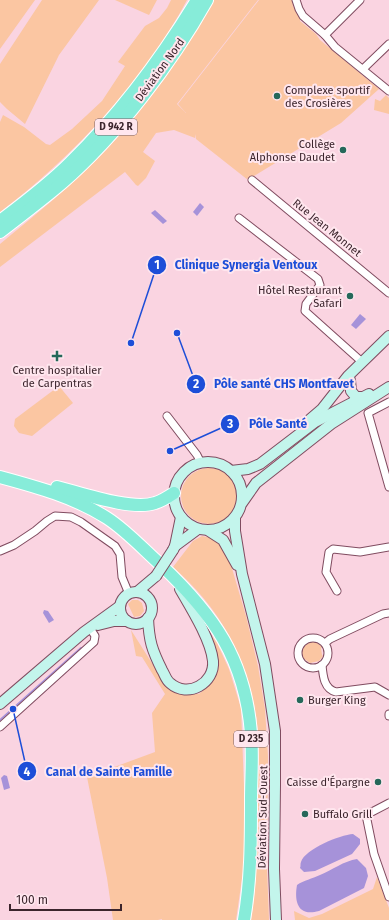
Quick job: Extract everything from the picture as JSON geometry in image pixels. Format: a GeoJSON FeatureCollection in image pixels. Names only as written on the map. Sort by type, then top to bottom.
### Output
{"type":"FeatureCollection","features":[{"type":"Feature","properties":{"kind":"main road","name":"Déviation Nord"},"geometry":{"type":"LineString","coordinates":[[0,221],[24,203],[70,163],[107,125],[158,61],[197,0]]}},
{"type":"Feature","properties":{"kind":"main road","name":"Déviation Nord"},"geometry":{"type":"LineString","coordinates":[[0,232],[62,182],[94,152],[159,74],[207,0]]}},
{"type":"Feature","properties":{"kind":"main road"},"geometry":{"type":"LineString","coordinates":[[270,456],[322,409],[348,376],[389,336]]}},
{"type":"Feature","properties":{"kind":"main road"},"geometry":{"type":"LineString","coordinates":[[298,450],[328,415],[362,362]]}},
{"type":"Feature","properties":{"kind":"main road"},"geometry":{"type":"LineString","coordinates":[[350,380],[351,391],[356,397],[361,397]]}},
{"type":"Feature","properties":{"kind":"main road"},"geometry":{"type":"LineString","coordinates":[[231,470],[244,470],[254,467],[304,430],[328,415],[361,397],[389,386]]}},
{"type":"Feature","properties":{"kind":"main road"},"geometry":{"type":"LineString","coordinates":[[242,503],[256,484],[298,450],[331,424],[389,386]]}},
{"type":"Feature","properties":{"kind":"main road"},"geometry":{"type":"LineString","coordinates":[[201,463],[217,463],[231,470],[241,485],[243,494],[239,512],[235,518],[228,525],[209,531],[198,529],[186,522],[177,510],[174,493],[177,481],[187,469],[201,463]]}},
{"type":"Feature","properties":{"kind":"main road","name":"D 235"},"geometry":{"type":"LineString","coordinates":[[0,477],[64,496],[107,518],[129,535],[176,580],[210,617],[226,642],[240,677],[248,709],[252,750],[250,883],[244,920]]}},
{"type":"Feature","properties":{"kind":"main road"},"geometry":{"type":"LineString","coordinates":[[23,483],[42,483],[113,501],[135,504],[153,504],[174,493]]}},
{"type":"Feature","properties":{"kind":"main road"},"geometry":{"type":"LineString","coordinates":[[174,548],[181,517]]}},
{"type":"Feature","properties":{"kind":"main road"},"geometry":{"type":"LineString","coordinates":[[235,518],[235,531],[242,574]]}},
{"type":"Feature","properties":{"kind":"main road"},"geometry":{"type":"LineString","coordinates":[[0,704],[84,632],[120,606],[123,599],[155,577],[174,548],[198,529]]}},
{"type":"Feature","properties":{"kind":"main road"},"geometry":{"type":"LineString","coordinates":[[209,531],[223,540],[242,574]]}},
{"type":"Feature","properties":{"kind":"main road","name":"Déviation Sud-Ouest"},"geometry":{"type":"LineString","coordinates":[[242,574],[265,664],[274,731],[276,785],[274,869],[276,920]]}},
{"type":"Feature","properties":{"kind":"main road"},"geometry":{"type":"LineString","coordinates":[[151,648],[148,618],[151,611],[150,601],[155,577]]}},
{"type":"Feature","properties":{"kind":"main road"},"geometry":{"type":"LineString","coordinates":[[120,606],[121,613],[131,622],[151,648],[165,677],[171,684],[178,688],[191,690],[200,686],[206,681],[211,673],[213,661],[200,624],[176,580]]}},
{"type":"Feature","properties":{"kind":"main road"},"geometry":{"type":"LineString","coordinates":[[133,593],[145,595],[150,601]]}},
{"type":"Feature","properties":{"kind":"main road"},"geometry":{"type":"LineString","coordinates":[[92,627],[114,621],[140,623],[148,618]]}},
{"type":"Feature","properties":{"kind":"street"},"geometry":{"type":"LineString","coordinates":[[296,0],[298,9],[303,16],[335,46],[389,91]]}},
{"type":"Feature","properties":{"kind":"street"},"geometry":{"type":"LineString","coordinates":[[325,35],[360,0]]}},
{"type":"Feature","properties":{"kind":"street"},"geometry":{"type":"LineString","coordinates":[[363,69],[389,44]]}},
{"type":"Feature","properties":{"kind":"street","name":"Rue Jean Monnet"},"geometry":{"type":"LineString","coordinates":[[252,180],[389,293]]}},
{"type":"Feature","properties":{"kind":"street"},"geometry":{"type":"LineString","coordinates":[[239,218],[318,279],[320,285],[306,304],[305,311],[362,362]]}},
{"type":"Feature","properties":{"kind":"street"},"geometry":{"type":"LineString","coordinates":[[389,402],[368,413],[389,487]]}},
{"type":"Feature","properties":{"kind":"street"},"geometry":{"type":"LineString","coordinates":[[167,416],[197,455],[201,463]]}},
{"type":"Feature","properties":{"kind":"street"},"geometry":{"type":"LineString","coordinates":[[0,551],[14,545],[55,516],[71,517],[81,522],[115,546],[120,554],[122,577],[133,593]]}},
{"type":"Feature","properties":{"kind":"street"},"geometry":{"type":"LineString","coordinates":[[337,590],[326,572],[329,552],[333,549],[360,552],[389,547]]}},
{"type":"Feature","properties":{"kind":"street"},"geometry":{"type":"LineString","coordinates":[[324,643],[383,614],[389,613]]}},
{"type":"Feature","properties":{"kind":"street"},"geometry":{"type":"LineString","coordinates":[[0,727],[94,642],[95,636],[92,627]]}},
{"type":"Feature","properties":{"kind":"street"},"geometry":{"type":"LineString","coordinates":[[308,639],[318,639],[324,643],[328,649],[328,655],[326,661],[322,665],[313,668],[304,664],[300,660],[299,650],[303,642],[308,639]]}},
{"type":"Feature","properties":{"kind":"street"},"geometry":{"type":"LineString","coordinates":[[322,665],[326,685],[331,691],[336,692],[376,687],[389,695]]}},
{"type":"Feature","properties":{"kind":"street"},"geometry":{"type":"LineString","coordinates":[[389,803],[366,815],[374,854],[389,897]]}},
{"type":"Feature","properties":{"kind":"shaded area"},"geometry":{"type":"Polygon","coordinates":[[[0,0],[35,0],[0,49],[0,0]]]}},
{"type":"Feature","properties":{"kind":"shaded area"},"geometry":{"type":"Polygon","coordinates":[[[42,0],[99,0],[59,55],[25,124],[0,102],[0,64],[42,0]]]}},
{"type":"Feature","properties":{"kind":"shaded area"},"geometry":{"type":"Polygon","coordinates":[[[115,0],[157,0],[149,15],[115,0]]]}},
{"type":"Feature","properties":{"kind":"shaded area"},"geometry":{"type":"Polygon","coordinates":[[[171,0],[187,0],[170,30],[150,60],[128,88],[105,116],[80,142],[54,167],[0,212],[0,122],[3,115],[24,127],[46,144],[50,145],[72,129],[102,101],[125,66],[118,62],[145,26],[159,18],[171,0]]]}},
{"type":"Feature","properties":{"kind":"shaded area","name":"Complexe sportif des Crosières"},"geometry":{"type":"Polygon","coordinates":[[[214,0],[258,0],[177,104],[186,113],[178,104],[259,0],[292,0],[293,6],[300,21],[316,34],[320,40],[379,89],[341,123],[249,179],[247,178],[248,180],[196,139],[195,134],[195,138],[174,130],[156,133],[143,152],[155,161],[146,178],[138,186],[125,172],[0,267],[0,244],[81,174],[107,149],[137,115],[178,59],[214,0]]]}},
{"type":"Feature","properties":{"kind":"shaded area"},"geometry":{"type":"Polygon","coordinates":[[[386,95],[389,98],[389,114],[374,110],[375,99],[380,101],[386,95]]]}},
{"type":"Feature","properties":{"kind":"shaded area"},"geometry":{"type":"Polygon","coordinates":[[[200,203],[204,207],[197,216],[193,212],[200,203]]]}},
{"type":"Feature","properties":{"kind":"shaded area"},"geometry":{"type":"Polygon","coordinates":[[[155,210],[167,221],[163,224],[151,213],[155,210]]]}},
{"type":"Feature","properties":{"kind":"shaded area"},"geometry":{"type":"Polygon","coordinates":[[[360,314],[366,319],[356,329],[351,325],[360,314]]]}},
{"type":"Feature","properties":{"kind":"shaded area"},"geometry":{"type":"Polygon","coordinates":[[[59,386],[73,403],[32,436],[19,433],[14,426],[15,419],[59,386]]]}},
{"type":"Feature","properties":{"kind":"shaded area"},"geometry":{"type":"Polygon","coordinates":[[[204,468],[214,468],[229,476],[235,485],[237,496],[235,507],[229,516],[214,524],[204,524],[193,519],[186,512],[181,501],[181,491],[186,480],[193,473],[204,468]]]}},
{"type":"Feature","properties":{"kind":"shaded area"},"geometry":{"type":"Polygon","coordinates":[[[202,536],[212,538],[219,543],[231,565],[246,616],[258,666],[265,709],[268,756],[267,867],[269,920],[251,920],[257,861],[258,732],[255,707],[249,684],[242,662],[220,621],[207,602],[173,567],[193,541],[202,536]]]}},
{"type":"Feature","properties":{"kind":"shaded area"},"geometry":{"type":"Polygon","coordinates":[[[132,600],[138,600],[142,603],[144,611],[140,616],[134,617],[128,604],[132,600]]]}},
{"type":"Feature","properties":{"kind":"shaded area"},"geometry":{"type":"Polygon","coordinates":[[[44,610],[48,611],[54,620],[49,623],[43,613],[44,610]]]}},
{"type":"Feature","properties":{"kind":"shaded area"},"geometry":{"type":"Polygon","coordinates":[[[131,630],[155,668],[176,692],[199,694],[211,683],[217,671],[209,636],[210,633],[217,643],[229,669],[241,708],[244,787],[244,865],[236,920],[113,920],[107,878],[87,777],[155,752],[152,713],[165,694],[142,657],[136,656],[131,630]]]}},
{"type":"Feature","properties":{"kind":"shaded area"},"geometry":{"type":"Polygon","coordinates":[[[315,641],[322,647],[323,656],[319,661],[310,663],[303,658],[301,652],[306,644],[315,641]]]}},
{"type":"Feature","properties":{"kind":"shaded area"},"geometry":{"type":"Polygon","coordinates":[[[4,775],[7,776],[10,788],[4,790],[1,778],[4,775]]]}},
{"type":"Feature","properties":{"kind":"shaded area"},"geometry":{"type":"Polygon","coordinates":[[[353,834],[360,839],[360,844],[352,854],[315,871],[304,872],[300,868],[304,857],[309,852],[332,840],[353,834]]]}},
{"type":"Feature","properties":{"kind":"shaded area"},"geometry":{"type":"Polygon","coordinates":[[[357,859],[366,868],[368,876],[364,888],[319,911],[306,912],[299,907],[296,897],[297,885],[357,859]]]}},
{"type":"Feature","properties":{"kind":"shaded area"},"geometry":{"type":"Polygon","coordinates":[[[377,877],[389,908],[389,920],[295,920],[294,911],[309,918],[322,914],[373,889],[377,877]]]}},
{"type":"Feature","properties":{"kind":"waterway"},"geometry":{"type":"LineString","coordinates":[[0,720],[81,648]]}},
{"type":"Feature","properties":{"kind":"place","name":"Complexe sportif des Crosières"},"geometry":{"type":"Point","coordinates":[277,96]}},
{"type":"Feature","properties":{"kind":"place","name":"Collège Alphonse Daudet"},"geometry":{"type":"Point","coordinates":[343,150]}},
{"type":"Feature","properties":{"kind":"place","name":"Hôtel Restaurant Safari"},"geometry":{"type":"Point","coordinates":[350,296]}},
{"type":"Feature","properties":{"kind":"place","name":"Pôle santé CHS Montfavet"},"geometry":{"type":"Point","coordinates":[177,333]}},
{"type":"Feature","properties":{"kind":"place","name":"Clinique Synergia Ventoux"},"geometry":{"type":"Point","coordinates":[131,343]}},
{"type":"Feature","properties":{"kind":"place","name":"Centre hospitalier de Carpentras"},"geometry":{"type":"Point","coordinates":[57,356]}},
{"type":"Feature","properties":{"kind":"place","name":"Pôle Santé"},"geometry":{"type":"Point","coordinates":[170,451]}},
{"type":"Feature","properties":{"kind":"place","name":"Burger King"},"geometry":{"type":"Point","coordinates":[300,700]}},
{"type":"Feature","properties":{"kind":"place","name":"Canal de Sainte Famille"},"geometry":{"type":"Point","coordinates":[13,709]}},
{"type":"Feature","properties":{"kind":"place","name":"Caisse d'Épargne"},"geometry":{"type":"Point","coordinates":[378,782]}},
{"type":"Feature","properties":{"kind":"place","name":"Buffalo Grill"},"geometry":{"type":"Point","coordinates":[305,814]}}]}
